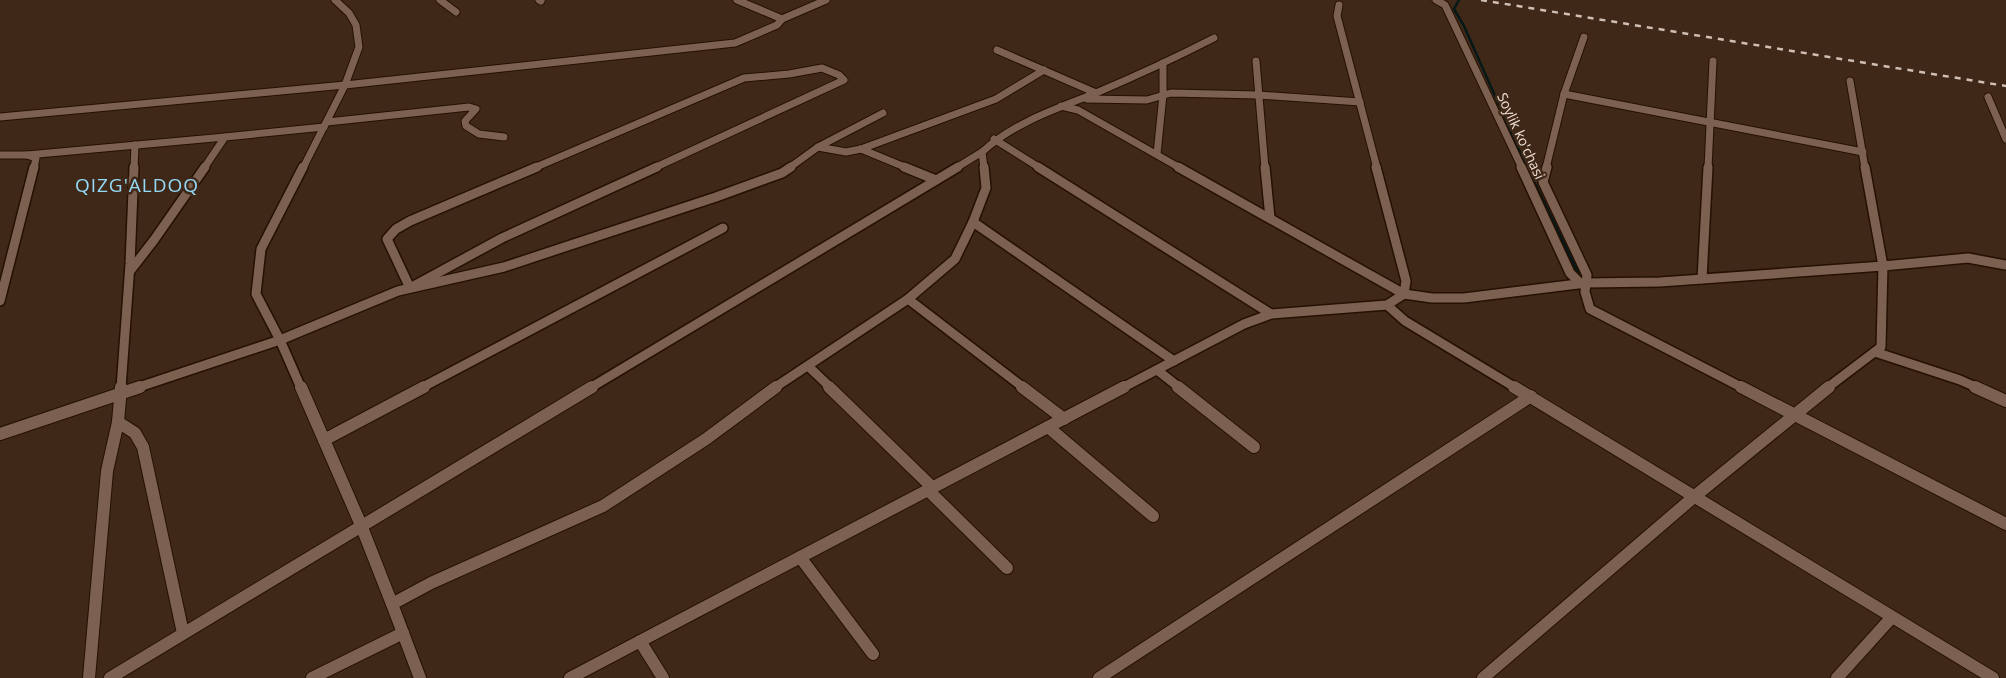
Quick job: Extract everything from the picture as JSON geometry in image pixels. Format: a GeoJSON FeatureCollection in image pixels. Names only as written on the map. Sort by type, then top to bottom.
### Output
{"type":"FeatureCollection","features":[{"type":"Feature","properties":{"kind":"street"},"geometry":{"type":"LineString","coordinates":[[337,1],[350,0]]}},
{"type":"Feature","properties":{"kind":"street"},"geometry":{"type":"LineString","coordinates":[[440,0],[456,12]]}},
{"type":"Feature","properties":{"kind":"street"},"geometry":{"type":"LineString","coordinates":[[737,0],[782,19]]}},
{"type":"Feature","properties":{"kind":"street"},"geometry":{"type":"LineString","coordinates":[[0,117],[345,85],[735,43],[761,33],[777,25],[782,19],[826,0]]}},
{"type":"Feature","properties":{"kind":"street","name":"Soylik ko'chasi"},"geometry":{"type":"LineString","coordinates":[[1436,0],[1445,5],[1570,273],[1584,284]]}},
{"type":"Feature","properties":{"kind":"street"},"geometry":{"type":"LineString","coordinates":[[337,1],[349,13],[356,25],[359,47],[345,85],[261,249],[256,294],[280,340],[361,525],[420,678]]}},
{"type":"Feature","properties":{"kind":"street"},"geometry":{"type":"LineString","coordinates":[[1340,5],[1337,16],[1406,281],[1404,294]]}},
{"type":"Feature","properties":{"kind":"street"},"geometry":{"type":"LineString","coordinates":[[1584,37],[1564,94],[1543,182],[1587,276],[1584,284],[1590,309],[2006,524]]}},
{"type":"Feature","properties":{"kind":"street"},"geometry":{"type":"LineString","coordinates":[[110,678],[982,152],[994,139],[1060,106],[1081,99],[1163,63],[1214,38]]}},
{"type":"Feature","properties":{"kind":"street"},"geometry":{"type":"LineString","coordinates":[[997,50],[1096,92]]}},
{"type":"Feature","properties":{"kind":"street"},"geometry":{"type":"LineString","coordinates":[[1256,61],[1270,218]]}},
{"type":"Feature","properties":{"kind":"street"},"geometry":{"type":"LineString","coordinates":[[1702,279],[1713,61]]}},
{"type":"Feature","properties":{"kind":"street"},"geometry":{"type":"LineString","coordinates":[[1157,154],[1163,95],[1163,63]]}},
{"type":"Feature","properties":{"kind":"street"},"geometry":{"type":"LineString","coordinates":[[822,68],[839,74],[844,80],[502,238],[410,288],[388,239],[390,233],[410,221],[744,78],[789,74],[822,68]]}},
{"type":"Feature","properties":{"kind":"street"},"geometry":{"type":"LineString","coordinates":[[818,147],[846,152],[861,149],[996,99],[1044,70]]}},
{"type":"Feature","properties":{"kind":"street"},"geometry":{"type":"LineString","coordinates":[[1483,678],[1694,496],[1794,414],[1881,347],[1883,266],[1850,81]]}},
{"type":"Feature","properties":{"kind":"street"},"geometry":{"type":"LineString","coordinates":[[1081,99],[1147,100],[1171,93],[1258,95],[1360,102]]}},
{"type":"Feature","properties":{"kind":"street"},"geometry":{"type":"LineString","coordinates":[[1564,94],[1862,152]]}},
{"type":"Feature","properties":{"kind":"street"},"geometry":{"type":"LineString","coordinates":[[1988,97],[2006,139]]}},
{"type":"Feature","properties":{"kind":"street"},"geometry":{"type":"LineString","coordinates":[[1060,106],[1078,110],[1404,294],[1432,298],[1464,298],[1584,284],[1702,279],[1968,258],[2006,265]]}},
{"type":"Feature","properties":{"kind":"street"},"geometry":{"type":"LineString","coordinates":[[0,155],[27,155],[225,137],[470,108],[476,109],[465,121],[466,126],[479,134],[504,137]]}},
{"type":"Feature","properties":{"kind":"street"},"geometry":{"type":"LineString","coordinates":[[0,434],[280,340],[398,291],[504,267],[716,197],[782,173],[818,147],[883,113]]}},
{"type":"Feature","properties":{"kind":"street"},"geometry":{"type":"LineString","coordinates":[[129,272],[154,240],[225,137]]}},
{"type":"Feature","properties":{"kind":"street"},"geometry":{"type":"LineString","coordinates":[[994,139],[1271,314]]}},
{"type":"Feature","properties":{"kind":"street"},"geometry":{"type":"LineString","coordinates":[[89,678],[107,471],[118,422],[129,272],[135,145]]}},
{"type":"Feature","properties":{"kind":"street"},"geometry":{"type":"LineString","coordinates":[[861,149],[936,180]]}},
{"type":"Feature","properties":{"kind":"street"},"geometry":{"type":"LineString","coordinates":[[392,604],[431,583],[603,506],[706,439],[808,366],[908,300],[954,259],[973,222],[986,188],[982,152]]}},
{"type":"Feature","properties":{"kind":"street"},"geometry":{"type":"LineString","coordinates":[[0,301],[36,158],[27,155]]}},
{"type":"Feature","properties":{"kind":"street"},"geometry":{"type":"LineString","coordinates":[[1528,181],[1543,182]]}},
{"type":"Feature","properties":{"kind":"street"},"geometry":{"type":"LineString","coordinates":[[973,222],[1174,361]]}},
{"type":"Feature","properties":{"kind":"street"},"geometry":{"type":"LineString","coordinates":[[324,440],[722,228]]}},
{"type":"Feature","properties":{"kind":"street"},"geometry":{"type":"LineString","coordinates":[[570,678],[1244,324],[1271,314],[1386,304],[1404,294]]}},
{"type":"Feature","properties":{"kind":"street"},"geometry":{"type":"LineString","coordinates":[[908,300],[1064,419]]}},
{"type":"Feature","properties":{"kind":"street"},"geometry":{"type":"LineString","coordinates":[[1386,304],[1405,321],[1993,678]]}},
{"type":"Feature","properties":{"kind":"street"},"geometry":{"type":"LineString","coordinates":[[1875,352],[1960,380],[2006,401]]}},
{"type":"Feature","properties":{"kind":"street"},"geometry":{"type":"LineString","coordinates":[[808,366],[1007,568]]}},
{"type":"Feature","properties":{"kind":"street"},"geometry":{"type":"LineString","coordinates":[[1157,370],[1254,447]]}},
{"type":"Feature","properties":{"kind":"street"},"geometry":{"type":"LineString","coordinates":[[1099,678],[1531,396]]}},
{"type":"Feature","properties":{"kind":"street"},"geometry":{"type":"LineString","coordinates":[[118,422],[135,432],[143,447],[184,633]]}},
{"type":"Feature","properties":{"kind":"street"},"geometry":{"type":"LineString","coordinates":[[1048,427],[1153,516]]}},
{"type":"Feature","properties":{"kind":"street"},"geometry":{"type":"LineString","coordinates":[[800,557],[872,654]]}},
{"type":"Feature","properties":{"kind":"street"},"geometry":{"type":"LineString","coordinates":[[1837,678],[1892,617]]}},
{"type":"Feature","properties":{"kind":"street"},"geometry":{"type":"LineString","coordinates":[[312,678],[403,633]]}},
{"type":"Feature","properties":{"kind":"street"},"geometry":{"type":"LineString","coordinates":[[640,641],[663,678]]}},
{"type":"Feature","properties":{"kind":"waterway"},"geometry":{"type":"LineString","coordinates":[[1459,0],[1454,9],[1464,26],[1527,168]]}},
{"type":"Feature","properties":{"kind":"waterway"},"geometry":{"type":"LineString","coordinates":[[1526,167],[1578,273]]}},
{"type":"Feature","properties":{"kind":"railway"},"geometry":{"type":"LineString","coordinates":[[1481,0],[2006,86]]}},
{"type":"Feature","properties":{"kind":"district","name":"QIZG'ALDOQ"},"geometry":{"type":"Point","coordinates":[137,185]}}]}
